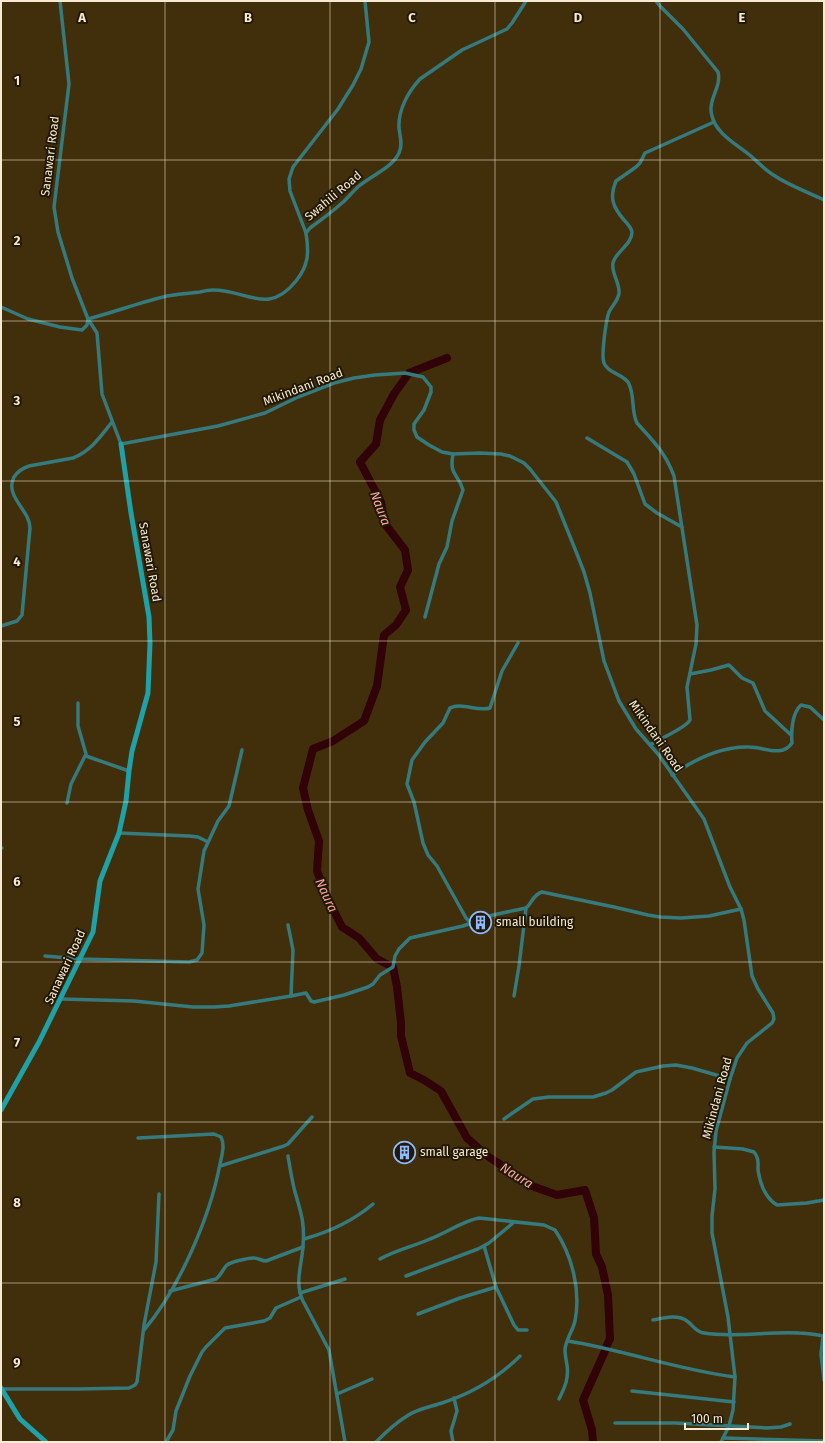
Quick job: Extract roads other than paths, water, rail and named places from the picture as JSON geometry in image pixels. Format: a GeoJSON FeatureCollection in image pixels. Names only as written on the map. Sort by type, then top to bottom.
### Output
{"type":"FeatureCollection","features":[{"type":"Feature","properties":{"kind":"street","name":"Sanawari Road"},"geometry":{"type":"LineString","coordinates":[[1,1110],[61,999],[93,932],[100,881],[118,833],[126,801],[132,751],[148,693],[150,642],[149,617],[121,444],[102,394],[97,333],[88,319],[72,278],[58,232],[54,207],[69,84],[60,1]]}},
{"type":"Feature","properties":{"kind":"street"},"geometry":{"type":"LineString","coordinates":[[306,233],[290,191],[288,179],[293,167],[338,109],[361,69],[369,42],[365,1]]}},
{"type":"Feature","properties":{"kind":"street","name":"Swahili Road"},"geometry":{"type":"LineString","coordinates":[[1,308],[28,319],[82,330],[87,325],[88,319],[168,296],[213,290],[253,299],[265,300],[274,299],[281,296],[290,289],[300,277],[307,262],[309,254],[306,233],[342,203],[360,185],[381,171],[398,155],[401,146],[399,126],[400,115],[410,90],[417,82],[462,50],[507,29],[526,1]]}},
{"type":"Feature","properties":{"kind":"street"},"geometry":{"type":"LineString","coordinates":[[656,1],[692,39],[718,72],[720,78],[712,98],[711,107],[714,122],[728,139],[744,150],[773,175],[824,200]]}},
{"type":"Feature","properties":{"kind":"street"},"geometry":{"type":"LineString","coordinates":[[650,745],[689,723],[687,691],[697,637],[697,625],[676,483],[669,461],[660,448],[637,423],[635,419],[633,395],[627,380],[606,366],[603,361],[607,320],[609,312],[616,301],[619,286],[613,270],[613,263],[629,241],[632,234],[630,226],[615,207],[613,195],[616,181],[636,167],[640,163],[645,153],[714,122]]}},
{"type":"Feature","properties":{"kind":"street","name":"Mikindani Road"},"geometry":{"type":"LineString","coordinates":[[121,444],[218,426],[265,414],[298,397],[334,383],[375,375],[405,373],[423,377],[431,388],[431,392],[424,410],[414,424],[414,430],[417,437],[442,452],[454,454],[501,454],[519,459],[530,469],[556,502],[584,572],[599,639],[619,701],[636,729],[650,745],[704,819],[728,881],[741,909],[745,925],[752,976],[773,1013],[774,1019],[772,1023],[748,1043],[741,1051],[730,1079],[716,1131],[714,1147],[715,1189],[712,1233],[725,1294],[735,1377],[734,1402],[731,1419],[722,1440]]}},
{"type":"Feature","properties":{"kind":"street"},"geometry":{"type":"LineString","coordinates":[[1,626],[17,621],[22,615],[30,536],[30,525],[28,518],[12,491],[15,476],[23,468],[29,466],[73,458],[79,455],[94,444],[112,422]]}},
{"type":"Feature","properties":{"kind":"street"},"geometry":{"type":"LineString","coordinates":[[587,438],[626,462],[634,474],[645,504],[657,513],[682,527]]}},
{"type":"Feature","properties":{"kind":"street"},"geometry":{"type":"LineString","coordinates":[[425,617],[439,564],[447,546],[452,521],[463,490],[453,472],[452,466],[454,454]]}},
{"type":"Feature","properties":{"kind":"street"},"geometry":{"type":"LineString","coordinates":[[471,923],[466,918],[437,866],[428,855],[422,843],[414,802],[407,784],[407,780],[412,760],[425,742],[443,724],[450,708],[455,706],[490,708],[502,672],[518,643]]}},
{"type":"Feature","properties":{"kind":"street"},"geometry":{"type":"LineString","coordinates":[[690,674],[729,665],[742,678],[753,683],[765,711],[791,735]]}},
{"type":"Feature","properties":{"kind":"street"},"geometry":{"type":"LineString","coordinates":[[67,803],[70,784],[86,756],[86,750],[78,722],[78,703]]}},
{"type":"Feature","properties":{"kind":"street"},"geometry":{"type":"LineString","coordinates":[[672,775],[693,761],[726,749],[750,747],[783,752],[789,748],[792,743],[791,735],[795,714],[801,705],[810,707],[824,720]]}},
{"type":"Feature","properties":{"kind":"street"},"geometry":{"type":"LineString","coordinates":[[46,956],[80,959],[189,962],[197,960],[202,953],[204,925],[198,895],[198,884],[204,851],[218,821],[229,806],[242,750]]}},
{"type":"Feature","properties":{"kind":"street"},"geometry":{"type":"LineString","coordinates":[[86,756],[129,771]]}},
{"type":"Feature","properties":{"kind":"street"},"geometry":{"type":"LineString","coordinates":[[118,833],[189,836],[208,842]]}},
{"type":"Feature","properties":{"kind":"street"},"geometry":{"type":"LineString","coordinates":[[514,996],[526,908],[532,898],[542,892],[660,917],[681,918],[709,916],[741,909]]}},
{"type":"Feature","properties":{"kind":"street"},"geometry":{"type":"LineString","coordinates":[[61,999],[134,1001],[193,1007],[214,1007],[306,993],[311,1001],[314,1002],[344,995],[368,987],[380,975],[393,967],[395,956],[399,949],[410,938],[455,928],[492,915],[526,908]]}},
{"type":"Feature","properties":{"kind":"street"},"geometry":{"type":"LineString","coordinates":[[288,925],[293,950],[291,996]]}},
{"type":"Feature","properties":{"kind":"street"},"geometry":{"type":"LineString","coordinates":[[504,1119],[533,1099],[564,1097],[593,1098],[600,1096],[612,1090],[636,1072],[647,1068],[676,1065],[730,1079]]}},
{"type":"Feature","properties":{"kind":"street"},"geometry":{"type":"LineString","coordinates":[[220,1166],[288,1144],[312,1118]]}},
{"type":"Feature","properties":{"kind":"street"},"geometry":{"type":"LineString","coordinates":[[138,1138],[201,1134],[218,1135],[222,1139],[223,1144],[220,1166],[212,1197],[200,1230],[170,1291],[158,1312],[144,1330]]}},
{"type":"Feature","properties":{"kind":"street"},"geometry":{"type":"LineString","coordinates":[[714,1147],[743,1149],[754,1152],[758,1159],[758,1170],[762,1187],[768,1197],[777,1205],[803,1204],[824,1200]]}},
{"type":"Feature","properties":{"kind":"street"},"geometry":{"type":"LineString","coordinates":[[288,1156],[295,1192],[302,1212],[304,1247],[298,1274],[300,1293],[327,1344],[331,1357],[345,1442]]}},
{"type":"Feature","properties":{"kind":"street"},"geometry":{"type":"LineString","coordinates":[[2,1391],[129,1388],[137,1382],[144,1325],[156,1262],[159,1194]]}},
{"type":"Feature","properties":{"kind":"street"},"geometry":{"type":"LineString","coordinates":[[304,1239],[324,1234],[336,1228],[360,1214],[373,1204]]}},
{"type":"Feature","properties":{"kind":"street"},"geometry":{"type":"LineString","coordinates":[[380,1259],[431,1239],[471,1220],[486,1218],[513,1223],[532,1223],[552,1227],[559,1236],[572,1268],[576,1294],[575,1321],[565,1349],[568,1375],[567,1385],[559,1399]]}},
{"type":"Feature","properties":{"kind":"street"},"geometry":{"type":"LineString","coordinates":[[406,1276],[470,1253],[484,1246],[513,1223]]}},
{"type":"Feature","properties":{"kind":"street"},"geometry":{"type":"LineString","coordinates":[[484,1246],[496,1287],[517,1330],[527,1330]]}},
{"type":"Feature","properties":{"kind":"street"},"geometry":{"type":"LineString","coordinates":[[170,1291],[216,1279],[225,1266],[230,1263],[254,1258],[260,1261],[266,1261],[304,1247]]}},
{"type":"Feature","properties":{"kind":"street"},"geometry":{"type":"LineString","coordinates":[[300,1293],[345,1279]]}},
{"type":"Feature","properties":{"kind":"street"},"geometry":{"type":"LineString","coordinates":[[418,1314],[460,1298],[496,1287]]}},
{"type":"Feature","properties":{"kind":"street"},"geometry":{"type":"LineString","coordinates":[[166,1442],[173,1430],[176,1411],[195,1364],[202,1352],[212,1341],[225,1328],[264,1321],[270,1318],[278,1307],[301,1297]]}},
{"type":"Feature","properties":{"kind":"street"},"geometry":{"type":"LineString","coordinates":[[653,1320],[677,1317],[686,1320],[697,1331],[702,1333],[800,1333],[823,1336],[821,1354],[824,1380]]}},
{"type":"Feature","properties":{"kind":"street"},"geometry":{"type":"LineString","coordinates":[[568,1341],[619,1351],[689,1370],[735,1377]]}},
{"type":"Feature","properties":{"kind":"street"},"geometry":{"type":"LineString","coordinates":[[376,1442],[398,1422],[416,1411],[443,1403],[495,1379],[520,1356]]}},
{"type":"Feature","properties":{"kind":"street"},"geometry":{"type":"LineString","coordinates":[[337,1394],[372,1379]]}},
{"type":"Feature","properties":{"kind":"street"},"geometry":{"type":"LineString","coordinates":[[2,1391],[20,1419],[46,1442]]}},
{"type":"Feature","properties":{"kind":"street"},"geometry":{"type":"LineString","coordinates":[[632,1391],[734,1402]]}},
{"type":"Feature","properties":{"kind":"street"},"geometry":{"type":"LineString","coordinates":[[453,1442],[450,1431],[457,1411],[454,1398]]}},
{"type":"Feature","properties":{"kind":"street"},"geometry":{"type":"LineString","coordinates":[[616,1423],[674,1423],[775,1428],[790,1424]]}},
{"type":"Feature","properties":{"kind":"street"},"geometry":{"type":"LineString","coordinates":[[722,1440],[824,1441]]}},
{"type":"Feature","properties":{"kind":"waterway","name":"Naura"},"geometry":{"type":"LineString","coordinates":[[447,358],[409,373],[394,394],[380,420],[376,444],[360,462],[381,502],[385,524],[405,550],[408,570],[400,587],[406,610],[396,625],[384,635],[377,686],[364,721],[333,741],[313,749],[303,788],[308,810],[319,841],[317,871],[328,899],[342,927],[359,938],[377,959],[393,967],[397,987],[401,1036],[410,1073],[441,1091],[467,1138],[486,1155],[532,1186],[557,1195],[585,1190],[594,1218],[596,1254],[602,1267],[608,1295],[610,1339],[607,1345]]}},
{"type":"Feature","properties":{"kind":"waterway","name":"Naura"},"geometry":{"type":"LineString","coordinates":[[593,1442],[592,1430],[583,1400],[605,1351]]}},
{"type":"Feature","properties":{"kind":"place","name":"small building"},"geometry":{"type":"Point","coordinates":[480,922]}},
{"type":"Feature","properties":{"kind":"place","name":"small garage"},"geometry":{"type":"Point","coordinates":[405,1152]}}]}
